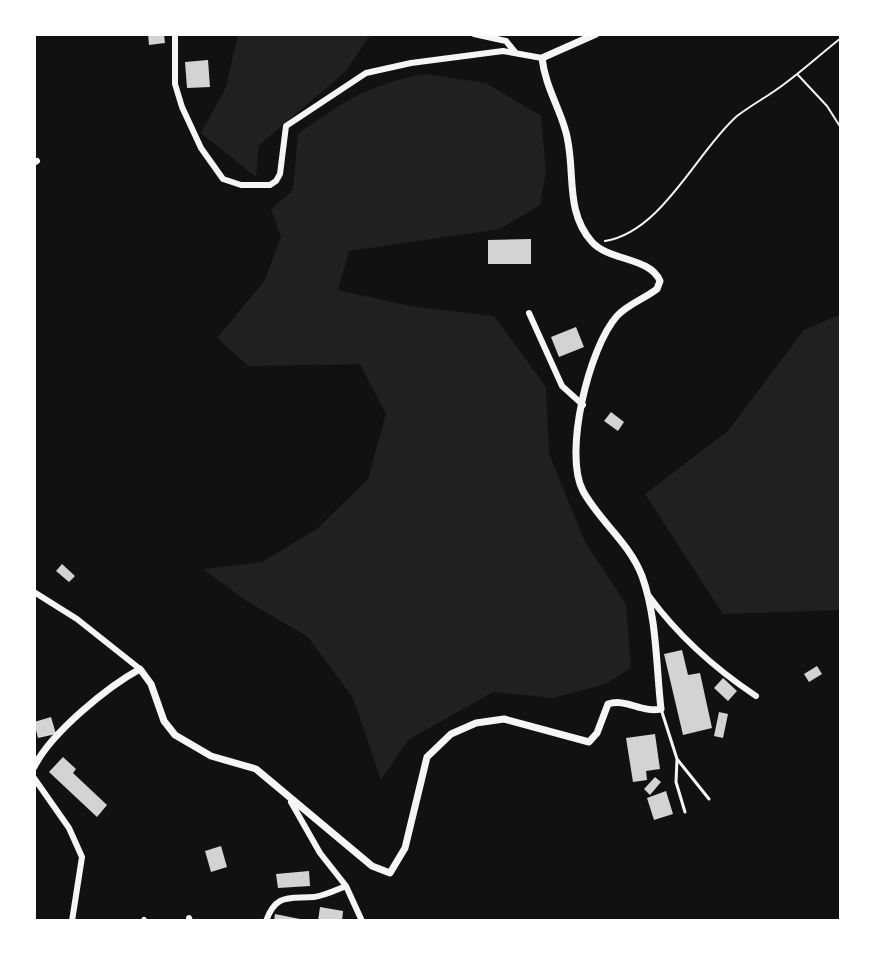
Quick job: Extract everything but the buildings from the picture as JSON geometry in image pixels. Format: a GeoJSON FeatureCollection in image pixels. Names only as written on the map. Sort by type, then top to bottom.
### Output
{"type":"FeatureCollection","features":[{"type":"Feature","properties":{"kind":"street"},"geometry":{"type":"LineString","coordinates":[[175,34],[172,45],[175,84],[190,126],[223,179],[241,185],[270,185],[276,181],[282,164],[282,133],[289,121],[366,73],[411,63],[515,52],[542,58],[596,34]]}},
{"type":"Feature","properties":{"kind":"street"},"geometry":{"type":"LineString","coordinates":[[474,34],[506,41],[515,52]]}},
{"type":"Feature","properties":{"kind":"street"},"geometry":{"type":"LineString","coordinates":[[542,58],[545,78],[568,141],[571,192],[581,225],[592,242],[607,253],[650,269],[660,281],[657,289],[622,311],[609,326],[598,349],[583,405],[576,459],[579,480],[592,504],[629,549],[647,593],[671,625],[704,658],[756,696]]}},
{"type":"Feature","properties":{"kind":"street"},"geometry":{"type":"LineString","coordinates":[[529,313],[562,386],[583,405]]}},
{"type":"Feature","properties":{"kind":"street"},"geometry":{"type":"LineString","coordinates":[[34,592],[77,619],[140,669],[151,684],[164,721],[175,735],[211,756],[246,763],[372,866],[390,873],[405,848],[427,757],[451,734],[476,723],[504,719],[589,742],[595,739],[608,704],[619,702],[648,711],[661,709],[647,593]]}},
{"type":"Feature","properties":{"kind":"street"},"geometry":{"type":"LineString","coordinates":[[34,767],[50,745],[101,697],[140,669]]}},
{"type":"Feature","properties":{"kind":"street"},"geometry":{"type":"LineString","coordinates":[[34,778],[69,828],[82,857],[72,921]]}},
{"type":"Feature","properties":{"kind":"street"},"geometry":{"type":"LineString","coordinates":[[291,802],[320,853],[346,886],[362,921]]}},
{"type":"Feature","properties":{"kind":"street"},"geometry":{"type":"LineString","coordinates":[[266,921],[271,907],[282,898],[316,897],[346,886]]}},
{"type":"Feature","properties":{"kind":"lane"},"geometry":{"type":"LineString","coordinates":[[661,709],[677,759],[676,782],[685,812]]}},
{"type":"Feature","properties":{"kind":"lane"},"geometry":{"type":"LineString","coordinates":[[677,759],[709,799]]}},
{"type":"Feature","properties":{"kind":"path"},"geometry":{"type":"LineString","coordinates":[[592,242],[622,238],[638,226],[697,167],[718,134],[755,102],[797,74],[841,38]]}},
{"type":"Feature","properties":{"kind":"path"},"geometry":{"type":"LineString","coordinates":[[797,74],[827,106],[841,128]]}},
{"type":"Feature","properties":{"kind":"shaded area"},"geometry":{"type":"Polygon","coordinates":[[[238,34],[371,34],[344,73],[259,145],[256,177],[201,133],[226,87],[238,34]]]}},
{"type":"Feature","properties":{"kind":"shaded area"},"geometry":{"type":"Polygon","coordinates":[[[424,74],[486,83],[541,116],[546,171],[540,205],[500,229],[349,251],[338,290],[410,306],[494,316],[546,387],[549,454],[585,542],[626,604],[631,668],[605,684],[553,698],[493,692],[408,740],[381,780],[353,698],[308,637],[245,600],[203,569],[262,562],[317,529],[368,479],[386,414],[360,364],[248,366],[217,338],[265,280],[281,237],[271,209],[293,190],[298,134],[329,112],[371,89],[424,74]]]}},
{"type":"Feature","properties":{"kind":"shaded area"},"geometry":{"type":"Polygon","coordinates":[[[841,314],[841,610],[723,614],[645,494],[728,431],[804,330],[841,314]]]}}]}
